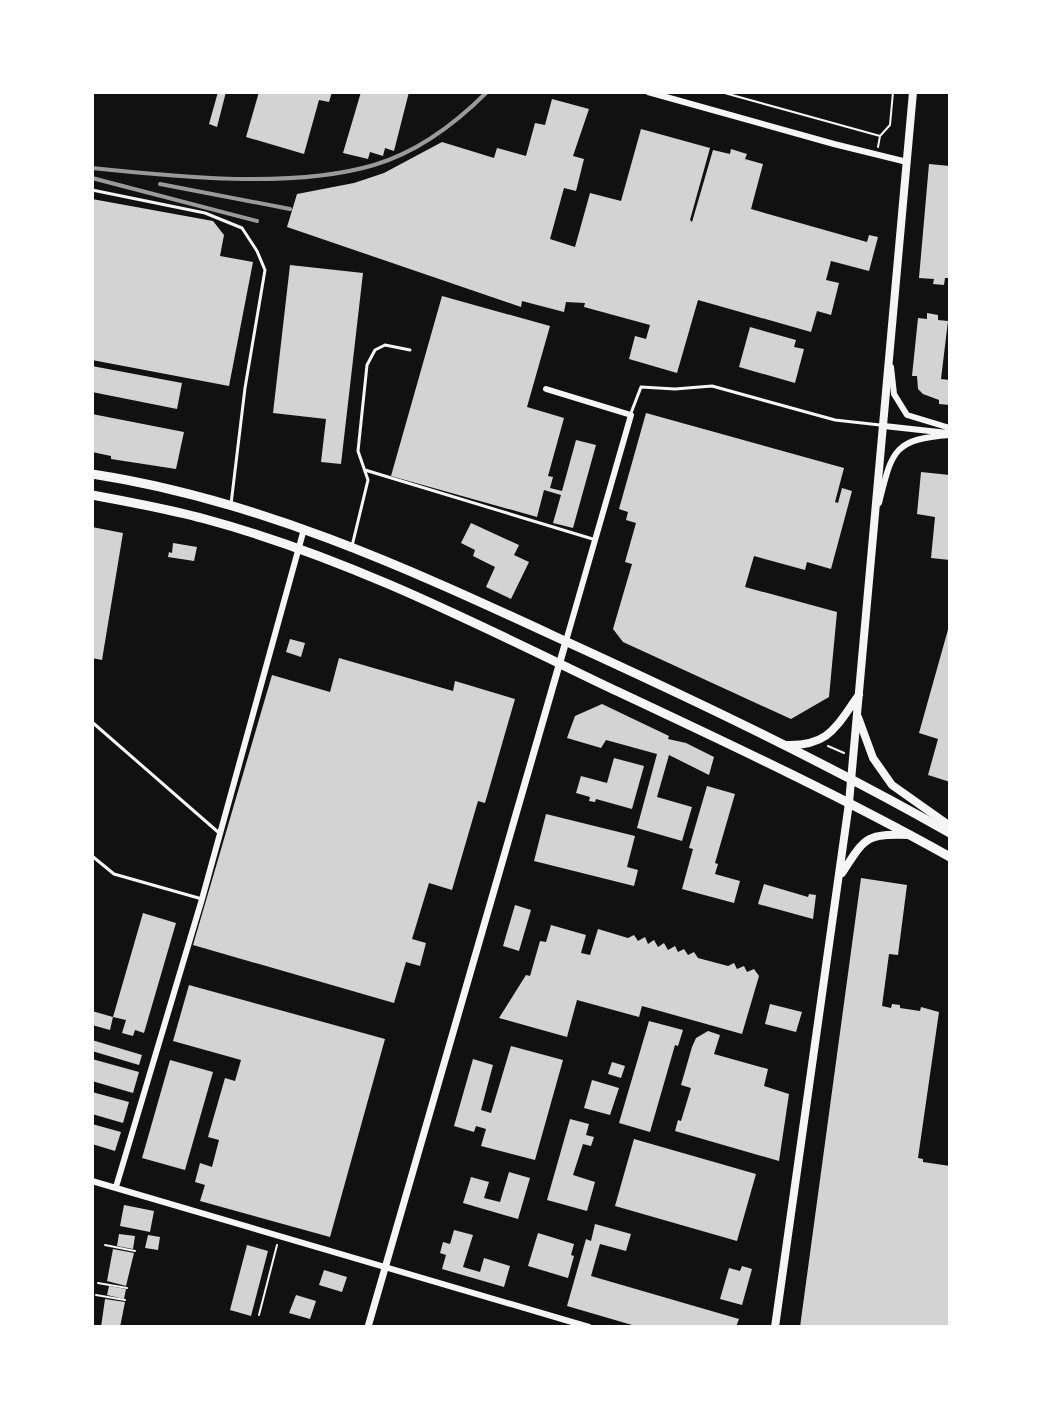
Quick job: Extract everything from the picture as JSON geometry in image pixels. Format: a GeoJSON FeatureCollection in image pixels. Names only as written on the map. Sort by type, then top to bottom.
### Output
{"type":"FeatureCollection","features":[{"type":"Feature","properties":{"kind":"main road"},"geometry":{"type":"LineString","coordinates":[[775,1327],[852,778],[913,92]]}},
{"type":"Feature","properties":{"kind":"main road"},"geometry":{"type":"LineString","coordinates":[[92,474],[182,492],[352,546],[566,641],[787,745],[950,833]]}},
{"type":"Feature","properties":{"kind":"main road"},"geometry":{"type":"LineString","coordinates":[[92,495],[195,516],[298,549],[412,595],[849,803],[950,857]]}},
{"type":"Feature","properties":{"kind":"main road"},"geometry":{"type":"LineString","coordinates":[[787,745],[809,746],[819,741],[835,727],[859,694]]}},
{"type":"Feature","properties":{"kind":"main road"},"geometry":{"type":"LineString","coordinates":[[857,713],[877,767],[892,785],[950,826]]}},
{"type":"Feature","properties":{"kind":"main road"},"geometry":{"type":"LineString","coordinates":[[840,877],[862,843],[878,834],[910,835]]}},
{"type":"Feature","properties":{"kind":"street"},"geometry":{"type":"LineString","coordinates":[[648,92],[907,162]]}},
{"type":"Feature","properties":{"kind":"street"},"geometry":{"type":"LineString","coordinates":[[889,358],[894,394],[907,415],[950,432]]}},
{"type":"Feature","properties":{"kind":"street"},"geometry":{"type":"LineString","coordinates":[[368,1327],[631,415],[546,389]]}},
{"type":"Feature","properties":{"kind":"street"},"geometry":{"type":"LineString","coordinates":[[884,426],[950,432]]}},
{"type":"Feature","properties":{"kind":"street"},"geometry":{"type":"LineString","coordinates":[[877,514],[888,466],[898,450],[920,437],[950,432]]}},
{"type":"Feature","properties":{"kind":"street"},"geometry":{"type":"LineString","coordinates":[[116,1187],[202,899],[304,529]]}},
{"type":"Feature","properties":{"kind":"street"},"geometry":{"type":"LineString","coordinates":[[92,1181],[589,1327]]}},
{"type":"Feature","properties":{"kind":"lane"},"geometry":{"type":"LineString","coordinates":[[92,190],[205,213],[242,228],[257,251],[265,270],[245,388],[230,506]]}},
{"type":"Feature","properties":{"kind":"lane"},"geometry":{"type":"LineString","coordinates":[[352,546],[368,480],[358,451],[367,365],[375,350],[385,345],[410,350]]}},
{"type":"Feature","properties":{"kind":"lane"},"geometry":{"type":"LineString","coordinates":[[631,415],[641,387],[675,389],[712,386],[835,420],[884,426]]}},
{"type":"Feature","properties":{"kind":"lane"},"geometry":{"type":"LineString","coordinates":[[365,470],[596,540]]}},
{"type":"Feature","properties":{"kind":"lane"},"geometry":{"type":"LineString","coordinates":[[92,722],[218,832]]}},
{"type":"Feature","properties":{"kind":"lane"},"geometry":{"type":"LineString","coordinates":[[92,856],[114,874],[202,899]]}},
{"type":"Feature","properties":{"kind":"path"},"geometry":{"type":"LineString","coordinates":[[721,92],[880,136]]}},
{"type":"Feature","properties":{"kind":"path"},"geometry":{"type":"LineString","coordinates":[[876,155],[880,136],[890,125],[893,92]]}},
{"type":"Feature","properties":{"kind":"path"},"geometry":{"type":"LineString","coordinates":[[259,1315],[279,1236]]}},
{"type":"Feature","properties":{"kind":"path"},"geometry":{"type":"LineString","coordinates":[[105,1245],[135,1251]]}},
{"type":"Feature","properties":{"kind":"path"},"geometry":{"type":"LineString","coordinates":[[98,1283],[127,1288]]}},
{"type":"Feature","properties":{"kind":"path"},"geometry":{"type":"LineString","coordinates":[[96,1295],[125,1300]]}},
{"type":"Feature","properties":{"kind":"building"},"geometry":{"type":"Polygon","coordinates":[[[218,92],[226,92],[217,127],[209,124],[218,92]]]}},
{"type":"Feature","properties":{"kind":"building"},"geometry":{"type":"Polygon","coordinates":[[[259,92],[332,92],[329,102],[319,100],[304,154],[246,137],[259,92]]]}},
{"type":"Feature","properties":{"kind":"building"},"geometry":{"type":"Polygon","coordinates":[[[361,92],[409,92],[394,151],[385,148],[383,156],[370,152],[368,159],[343,153],[361,92]]]}},
{"type":"Feature","properties":{"kind":"building"},"geometry":{"type":"Polygon","coordinates":[[[552,99],[589,109],[573,156],[584,159],[576,191],[564,188],[550,239],[575,247],[590,193],[621,201],[641,129],[710,148],[690,220],[692,222],[713,150],[730,154],[731,149],[747,154],[745,159],[763,164],[751,209],[867,242],[869,235],[878,237],[869,271],[831,261],[826,280],[839,283],[831,315],[817,311],[811,332],[698,300],[677,373],[629,359],[635,336],[646,339],[650,325],[584,307],[585,303],[566,302],[564,312],[522,301],[521,307],[287,227],[297,194],[354,183],[384,173],[442,142],[494,158],[497,148],[526,156],[535,123],[545,125],[552,99]]]}},
{"type":"Feature","properties":{"kind":"building"},"geometry":{"type":"Polygon","coordinates":[[[929,164],[950,166],[950,278],[945,278],[944,285],[933,284],[934,279],[919,278],[929,164]]]}},
{"type":"Feature","properties":{"kind":"building"},"geometry":{"type":"Polygon","coordinates":[[[92,199],[213,221],[224,235],[220,256],[253,262],[229,386],[92,360],[92,199]]]}},
{"type":"Feature","properties":{"kind":"building"},"geometry":{"type":"Polygon","coordinates":[[[290,265],[363,273],[341,464],[321,462],[326,419],[273,413],[290,265]]]}},
{"type":"Feature","properties":{"kind":"building"},"geometry":{"type":"Polygon","coordinates":[[[442,296],[550,326],[527,407],[564,418],[548,476],[553,477],[550,488],[562,491],[576,440],[596,445],[573,528],[553,523],[561,495],[544,490],[537,517],[391,476],[442,296]]]}},
{"type":"Feature","properties":{"kind":"building"},"geometry":{"type":"Polygon","coordinates":[[[927,313],[938,315],[938,320],[948,321],[941,379],[950,380],[950,405],[939,404],[939,400],[923,394],[918,389],[917,376],[912,376],[918,318],[927,319],[927,313]]]}},
{"type":"Feature","properties":{"kind":"building"},"geometry":{"type":"Polygon","coordinates":[[[750,327],[796,340],[794,347],[804,349],[795,383],[739,367],[750,327]]]}},
{"type":"Feature","properties":{"kind":"building"},"geometry":{"type":"Polygon","coordinates":[[[92,366],[182,383],[177,409],[92,392],[92,366]]]}},
{"type":"Feature","properties":{"kind":"building"},"geometry":{"type":"Polygon","coordinates":[[[646,413],[844,468],[835,502],[838,503],[842,488],[852,491],[831,569],[807,562],[805,570],[754,556],[745,587],[837,612],[829,697],[791,719],[623,642],[613,629],[632,564],[625,562],[636,523],[626,520],[628,512],[619,509],[646,413]]]}},
{"type":"Feature","properties":{"kind":"building"},"geometry":{"type":"Polygon","coordinates":[[[92,414],[184,432],[176,469],[111,459],[111,456],[92,452],[92,414]]]}},
{"type":"Feature","properties":{"kind":"building"},"geometry":{"type":"Polygon","coordinates":[[[921,472],[950,475],[950,560],[931,558],[935,517],[917,514],[921,472]]]}},
{"type":"Feature","properties":{"kind":"building"},"geometry":{"type":"Polygon","coordinates":[[[471,523],[519,545],[514,555],[529,562],[511,599],[486,587],[495,567],[473,556],[475,550],[461,543],[471,523]]]}},
{"type":"Feature","properties":{"kind":"building"},"geometry":{"type":"Polygon","coordinates":[[[92,527],[123,533],[102,660],[92,658],[92,527]]]}},
{"type":"Feature","properties":{"kind":"building"},"geometry":{"type":"Polygon","coordinates":[[[173,543],[197,547],[194,561],[168,557],[169,552],[172,553],[173,543]]]}},
{"type":"Feature","properties":{"kind":"building"},"geometry":{"type":"Polygon","coordinates":[[[949,626],[950,782],[928,775],[938,739],[919,733],[949,626]]]}},
{"type":"Feature","properties":{"kind":"building"},"geometry":{"type":"Polygon","coordinates":[[[290,639],[305,643],[301,657],[286,652],[290,639]]]}},
{"type":"Feature","properties":{"kind":"building"},"geometry":{"type":"Polygon","coordinates":[[[339,658],[453,691],[455,681],[515,699],[485,803],[478,801],[452,890],[429,883],[412,939],[426,943],[420,966],[406,962],[394,1003],[193,945],[272,675],[330,692],[339,658]]]}},
{"type":"Feature","properties":{"kind":"building"},"geometry":{"type":"Polygon","coordinates":[[[602,704],[669,736],[668,739],[686,743],[714,757],[709,775],[669,755],[657,797],[692,807],[682,841],[637,828],[657,754],[606,740],[601,748],[567,738],[575,716],[602,704]]]}},
{"type":"Feature","properties":{"kind":"building"},"geometry":{"type":"Polygon","coordinates":[[[614,758],[644,766],[632,809],[596,799],[595,802],[589,801],[590,797],[576,793],[581,776],[607,783],[614,758]]]}},
{"type":"Feature","properties":{"kind":"building"},"geometry":{"type":"Polygon","coordinates":[[[707,786],[735,794],[715,863],[718,864],[715,874],[740,881],[734,903],[682,889],[693,849],[689,848],[707,786]]]}},
{"type":"Feature","properties":{"kind":"building"},"geometry":{"type":"Polygon","coordinates":[[[546,814],[635,836],[627,867],[638,870],[634,886],[534,861],[546,814]]]}},
{"type":"Feature","properties":{"kind":"building"},"geometry":{"type":"Polygon","coordinates":[[[861,878],[907,885],[898,955],[889,954],[882,1006],[891,1008],[892,1004],[900,1005],[900,1008],[920,1011],[921,1007],[939,1012],[918,1158],[923,1162],[950,1166],[950,1327],[800,1327],[861,878]]]}},
{"type":"Feature","properties":{"kind":"building"},"geometry":{"type":"Polygon","coordinates":[[[764,884],[808,897],[809,894],[816,895],[813,919],[758,904],[764,884]]]}},
{"type":"Feature","properties":{"kind":"building"},"geometry":{"type":"Polygon","coordinates":[[[515,905],[531,910],[519,951],[503,946],[515,905]]]}},
{"type":"Feature","properties":{"kind":"building"},"geometry":{"type":"Polygon","coordinates":[[[143,913],[176,923],[144,1033],[135,1030],[133,1036],[122,1033],[126,1020],[113,1017],[143,913]]]}},
{"type":"Feature","properties":{"kind":"building"},"geometry":{"type":"Polygon","coordinates":[[[551,925],[586,935],[581,953],[590,955],[598,929],[628,938],[634,935],[638,941],[645,937],[648,944],[654,940],[658,947],[664,943],[668,950],[675,946],[678,952],[684,949],[688,955],[694,952],[698,958],[728,966],[734,963],[737,969],[744,966],[747,972],[754,969],[759,976],[742,1034],[642,1006],[639,1017],[577,1000],[567,1037],[499,1018],[526,975],[530,976],[540,941],[546,942],[551,925]]]}},
{"type":"Feature","properties":{"kind":"building"},"geometry":{"type":"Polygon","coordinates":[[[189,985],[385,1039],[330,1237],[200,1201],[205,1185],[195,1182],[200,1163],[212,1167],[219,1140],[208,1137],[225,1078],[235,1081],[241,1060],[173,1041],[189,985]]]}},
{"type":"Feature","properties":{"kind":"building"},"geometry":{"type":"Polygon","coordinates":[[[770,1004],[802,1012],[796,1032],[765,1024],[770,1004]]]}},
{"type":"Feature","properties":{"kind":"building"},"geometry":{"type":"Polygon","coordinates":[[[92,1011],[113,1017],[110,1030],[92,1025],[92,1011]]]}},
{"type":"Feature","properties":{"kind":"building"},"geometry":{"type":"Polygon","coordinates":[[[649,1021],[683,1030],[678,1046],[675,1045],[650,1132],[619,1123],[649,1021]]]}},
{"type":"Feature","properties":{"kind":"building"},"geometry":{"type":"Polygon","coordinates":[[[708,1031],[720,1035],[714,1054],[768,1069],[764,1086],[789,1094],[779,1161],[675,1131],[691,1088],[681,1085],[692,1047],[696,1038],[708,1031]]]}},
{"type":"Feature","properties":{"kind":"building"},"geometry":{"type":"Polygon","coordinates":[[[92,1040],[142,1055],[139,1065],[92,1051],[92,1040]]]}},
{"type":"Feature","properties":{"kind":"building"},"geometry":{"type":"Polygon","coordinates":[[[511,1046],[563,1060],[535,1160],[481,1146],[486,1129],[476,1126],[474,1132],[454,1126],[473,1059],[493,1065],[481,1110],[491,1113],[511,1046]]]}},
{"type":"Feature","properties":{"kind":"building"},"geometry":{"type":"Polygon","coordinates":[[[92,1059],[139,1072],[133,1093],[92,1081],[92,1059]]]}},
{"type":"Feature","properties":{"kind":"building"},"geometry":{"type":"Polygon","coordinates":[[[170,1060],[213,1072],[185,1170],[142,1158],[170,1060]]]}},
{"type":"Feature","properties":{"kind":"building"},"geometry":{"type":"Polygon","coordinates":[[[612,1062],[625,1066],[621,1078],[608,1074],[612,1062]]]}},
{"type":"Feature","properties":{"kind":"building"},"geometry":{"type":"Polygon","coordinates":[[[592,1080],[619,1088],[610,1115],[584,1108],[592,1080]]]}},
{"type":"Feature","properties":{"kind":"building"},"geometry":{"type":"Polygon","coordinates":[[[92,1092],[129,1102],[123,1123],[92,1114],[92,1092]]]}},
{"type":"Feature","properties":{"kind":"building"},"geometry":{"type":"Polygon","coordinates":[[[570,1119],[589,1124],[586,1135],[594,1137],[591,1146],[583,1144],[573,1175],[595,1182],[587,1211],[547,1200],[570,1119]]]}},
{"type":"Feature","properties":{"kind":"building"},"geometry":{"type":"Polygon","coordinates":[[[92,1124],[121,1132],[115,1151],[92,1144],[92,1124]]]}},
{"type":"Feature","properties":{"kind":"building"},"geometry":{"type":"Polygon","coordinates":[[[634,1139],[756,1174],[737,1241],[615,1206],[634,1139]]]}},
{"type":"Feature","properties":{"kind":"building"},"geometry":{"type":"Polygon","coordinates":[[[509,1172],[530,1178],[518,1219],[463,1203],[471,1177],[489,1182],[484,1198],[500,1202],[509,1172]]]}},
{"type":"Feature","properties":{"kind":"building"},"geometry":{"type":"Polygon","coordinates":[[[124,1205],[154,1211],[150,1232],[120,1226],[124,1205]]]}},
{"type":"Feature","properties":{"kind":"building"},"geometry":{"type":"Polygon","coordinates":[[[595,1224],[631,1234],[626,1251],[600,1244],[591,1276],[739,1319],[736,1327],[639,1327],[567,1306],[586,1239],[591,1241],[595,1224]]]}},
{"type":"Feature","properties":{"kind":"building"},"geometry":{"type":"Polygon","coordinates":[[[454,1230],[473,1235],[463,1267],[480,1272],[484,1258],[510,1266],[504,1287],[442,1269],[446,1255],[440,1253],[443,1242],[450,1244],[454,1230]]]}},
{"type":"Feature","properties":{"kind":"building"},"geometry":{"type":"Polygon","coordinates":[[[538,1233],[574,1244],[568,1278],[528,1266],[538,1233]]]}},
{"type":"Feature","properties":{"kind":"building"},"geometry":{"type":"Polygon","coordinates":[[[119,1234],[135,1236],[133,1249],[117,1246],[119,1234]]]}},
{"type":"Feature","properties":{"kind":"building"},"geometry":{"type":"Polygon","coordinates":[[[148,1235],[160,1237],[158,1250],[145,1248],[148,1235]]]}},
{"type":"Feature","properties":{"kind":"building"},"geometry":{"type":"Polygon","coordinates":[[[247,1245],[268,1251],[251,1316],[230,1310],[247,1245]]]}},
{"type":"Feature","properties":{"kind":"building"},"geometry":{"type":"Polygon","coordinates":[[[113,1249],[134,1253],[126,1286],[107,1281],[113,1249]]]}},
{"type":"Feature","properties":{"kind":"building"},"geometry":{"type":"Polygon","coordinates":[[[742,1266],[752,1269],[742,1305],[720,1299],[729,1268],[740,1271],[742,1266]]]}},
{"type":"Feature","properties":{"kind":"building"},"geometry":{"type":"Polygon","coordinates":[[[324,1270],[347,1277],[342,1292],[319,1285],[324,1270]]]}},
{"type":"Feature","properties":{"kind":"building"},"geometry":{"type":"Polygon","coordinates":[[[109,1286],[126,1289],[124,1299],[107,1295],[109,1286]]]}},
{"type":"Feature","properties":{"kind":"building"},"geometry":{"type":"Polygon","coordinates":[[[296,1295],[316,1301],[310,1319],[289,1313],[296,1295]]]}},
{"type":"Feature","properties":{"kind":"building"},"geometry":{"type":"Polygon","coordinates":[[[105,1299],[125,1302],[120,1327],[101,1327],[105,1299]]]}},
{"type":"Feature","properties":{"kind":"railway"},"geometry":{"type":"LineString","coordinates":[[92,168],[234,179],[308,177],[342,172],[374,165],[421,144],[462,115],[487,92]]}},
{"type":"Feature","properties":{"kind":"railway"},"geometry":{"type":"LineString","coordinates":[[92,178],[257,221]]}},
{"type":"Feature","properties":{"kind":"railway"},"geometry":{"type":"LineString","coordinates":[[160,184],[290,209]]}}]}
